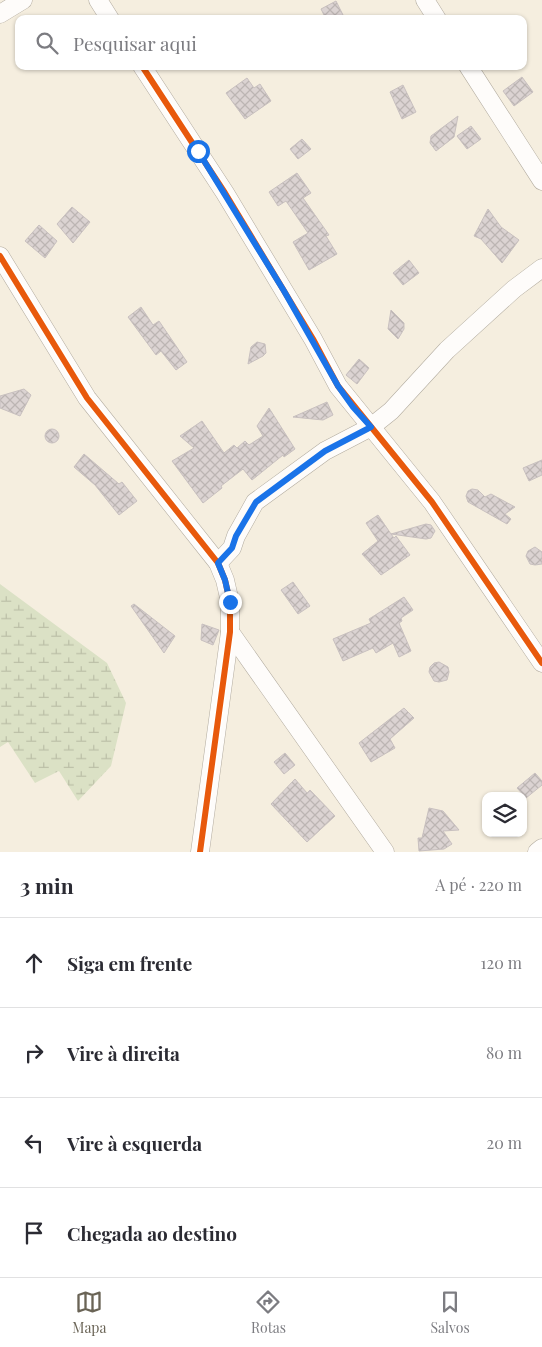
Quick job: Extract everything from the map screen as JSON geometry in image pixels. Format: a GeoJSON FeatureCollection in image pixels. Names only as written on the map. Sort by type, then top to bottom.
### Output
{"type":"FeatureCollection","features":[{"type":"Feature","properties":{"kind":"street"},"geometry":{"type":"LineString","coordinates":[[0,14],[23,0]]}},
{"type":"Feature","properties":{"kind":"street"},"geometry":{"type":"LineString","coordinates":[[98,0],[107,15]]}},
{"type":"Feature","properties":{"kind":"street"},"geometry":{"type":"LineString","coordinates":[[425,0],[434,15]]}},
{"type":"Feature","properties":{"kind":"street"},"geometry":{"type":"LineString","coordinates":[[145,70],[235,210],[313,339],[338,386],[353,407],[432,502],[542,663]]}},
{"type":"Feature","properties":{"kind":"street"},"geometry":{"type":"LineString","coordinates":[[471,70],[542,181]]}},
{"type":"Feature","properties":{"kind":"street"},"geometry":{"type":"LineString","coordinates":[[0,256],[92,404],[218,563],[225,580],[230,602],[230,632],[200,852]]}},
{"type":"Feature","properties":{"kind":"street"},"geometry":{"type":"LineString","coordinates":[[218,563],[232,548],[236,536],[256,502],[325,451],[371,427],[392,411],[447,350],[514,289],[542,268]]}},
{"type":"Feature","properties":{"kind":"street"},"geometry":{"type":"LineString","coordinates":[[230,632],[385,852]]}},
{"type":"Feature","properties":{"kind":"street"},"geometry":{"type":"LineString","coordinates":[[537,852],[542,848]]}},
{"type":"Feature","properties":{"kind":"green space"},"geometry":{"type":"Polygon","coordinates":[[[0,584],[107,663],[126,703],[111,766],[78,801],[59,771],[35,783],[8,742],[0,747],[0,584]]]}},
{"type":"Feature","properties":{"kind":"building"},"geometry":{"type":"Polygon","coordinates":[[[336,1],[343,15],[324,15],[321,9],[336,1]]]}},
{"type":"Feature","properties":{"kind":"building"},"geometry":{"type":"Polygon","coordinates":[[[522,77],[533,92],[514,106],[503,91],[522,77]]]}},
{"type":"Feature","properties":{"kind":"building"},"geometry":{"type":"Polygon","coordinates":[[[247,78],[254,88],[260,84],[271,101],[245,119],[226,93],[247,78]]]}},
{"type":"Feature","properties":{"kind":"building"},"geometry":{"type":"Polygon","coordinates":[[[403,85],[416,112],[402,119],[390,92],[403,85]]]}},
{"type":"Feature","properties":{"kind":"building"},"geometry":{"type":"Polygon","coordinates":[[[458,116],[454,137],[436,151],[430,143],[431,136],[458,116]]]}},
{"type":"Feature","properties":{"kind":"building"},"geometry":{"type":"Polygon","coordinates":[[[471,126],[481,139],[467,149],[457,136],[471,126]]]}},
{"type":"Feature","properties":{"kind":"building"},"geometry":{"type":"Polygon","coordinates":[[[302,139],[311,149],[298,159],[290,149],[302,139]]]}},
{"type":"Feature","properties":{"kind":"building"},"geometry":{"type":"Polygon","coordinates":[[[297,173],[311,193],[303,198],[329,235],[326,236],[337,254],[309,270],[293,242],[308,233],[286,201],[278,206],[269,192],[297,173]]]}},
{"type":"Feature","properties":{"kind":"building"},"geometry":{"type":"Polygon","coordinates":[[[72,207],[90,222],[73,243],[57,224],[72,207]]]}},
{"type":"Feature","properties":{"kind":"building"},"geometry":{"type":"Polygon","coordinates":[[[488,209],[501,227],[519,240],[502,263],[481,239],[474,236],[488,209]]]}},
{"type":"Feature","properties":{"kind":"building"},"geometry":{"type":"Polygon","coordinates":[[[39,225],[57,241],[45,258],[25,241],[39,225]]]}},
{"type":"Feature","properties":{"kind":"building"},"geometry":{"type":"Polygon","coordinates":[[[409,260],[419,273],[403,285],[393,273],[409,260]]]}},
{"type":"Feature","properties":{"kind":"building"},"geometry":{"type":"Polygon","coordinates":[[[141,307],[153,325],[159,321],[187,362],[176,370],[161,351],[156,355],[128,317],[141,307]]]}},
{"type":"Feature","properties":{"kind":"building"},"geometry":{"type":"Polygon","coordinates":[[[391,310],[404,323],[404,329],[398,339],[388,329],[391,310]]]}},
{"type":"Feature","properties":{"kind":"building"},"geometry":{"type":"Polygon","coordinates":[[[257,342],[265,344],[266,353],[248,364],[251,347],[257,342]]]}},
{"type":"Feature","properties":{"kind":"building"},"geometry":{"type":"Polygon","coordinates":[[[359,359],[369,368],[357,384],[346,375],[359,359]]]}},
{"type":"Feature","properties":{"kind":"building"},"geometry":{"type":"Polygon","coordinates":[[[24,389],[31,395],[20,416],[0,408],[0,396],[24,389]]]}},
{"type":"Feature","properties":{"kind":"building"},"geometry":{"type":"Polygon","coordinates":[[[327,402],[333,415],[323,420],[293,417],[327,402]]]}},
{"type":"Feature","properties":{"kind":"building"},"geometry":{"type":"Polygon","coordinates":[[[269,408],[295,449],[284,457],[283,455],[252,480],[243,469],[203,503],[172,461],[194,448],[180,436],[202,421],[224,453],[234,445],[237,448],[245,441],[249,445],[263,436],[257,426],[269,408]]]}},
{"type":"Feature","properties":{"kind":"building"},"geometry":{"type":"Polygon","coordinates":[[[49,429],[55,429],[59,436],[55,443],[49,443],[45,439],[45,433],[49,429]]]}},
{"type":"Feature","properties":{"kind":"building"},"geometry":{"type":"Polygon","coordinates":[[[84,454],[119,484],[122,482],[137,501],[119,515],[95,485],[74,467],[84,454]]]}},
{"type":"Feature","properties":{"kind":"building"},"geometry":{"type":"Polygon","coordinates":[[[542,460],[542,475],[529,481],[523,468],[542,460]]]}},
{"type":"Feature","properties":{"kind":"building"},"geometry":{"type":"Polygon","coordinates":[[[472,489],[478,490],[485,497],[491,494],[515,507],[505,514],[511,519],[507,524],[468,502],[466,496],[468,491],[472,489]]]}},
{"type":"Feature","properties":{"kind":"building"},"geometry":{"type":"Polygon","coordinates":[[[378,515],[394,538],[396,536],[410,555],[381,575],[362,554],[378,541],[366,523],[378,515]]]}},
{"type":"Feature","properties":{"kind":"building"},"geometry":{"type":"Polygon","coordinates":[[[426,524],[431,525],[435,531],[431,538],[426,539],[391,534],[426,524]]]}},
{"type":"Feature","properties":{"kind":"building"},"geometry":{"type":"Polygon","coordinates":[[[535,547],[542,552],[542,564],[530,564],[526,556],[528,551],[535,547]]]}},
{"type":"Feature","properties":{"kind":"building"},"geometry":{"type":"Polygon","coordinates":[[[293,582],[310,606],[298,614],[281,590],[293,582]]]}},
{"type":"Feature","properties":{"kind":"building"},"geometry":{"type":"Polygon","coordinates":[[[404,597],[413,610],[401,618],[402,621],[399,623],[411,651],[399,657],[393,643],[376,653],[373,648],[343,661],[333,639],[371,623],[369,619],[404,597]]]}},
{"type":"Feature","properties":{"kind":"building"},"geometry":{"type":"Polygon","coordinates":[[[134,604],[175,636],[164,653],[131,606],[134,604]]]}},
{"type":"Feature","properties":{"kind":"building"},"geometry":{"type":"Polygon","coordinates":[[[202,624],[219,630],[213,645],[201,640],[202,624]]]}},
{"type":"Feature","properties":{"kind":"building"},"geometry":{"type":"Polygon","coordinates":[[[439,662],[448,667],[449,672],[447,680],[439,682],[434,681],[429,672],[430,667],[434,663],[439,662]]]}},
{"type":"Feature","properties":{"kind":"building"},"geometry":{"type":"Polygon","coordinates":[[[404,708],[414,718],[390,739],[395,748],[371,762],[359,743],[404,708]]]}},
{"type":"Feature","properties":{"kind":"building"},"geometry":{"type":"Polygon","coordinates":[[[285,753],[295,765],[284,774],[274,762],[285,753]]]}},
{"type":"Feature","properties":{"kind":"building"},"geometry":{"type":"Polygon","coordinates":[[[535,773],[542,781],[542,785],[527,797],[527,792],[521,792],[517,788],[535,773]]]}},
{"type":"Feature","properties":{"kind":"building"},"geometry":{"type":"Polygon","coordinates":[[[295,779],[307,793],[310,790],[335,816],[307,842],[271,804],[295,779]]]}},
{"type":"Feature","properties":{"kind":"building"},"geometry":{"type":"Polygon","coordinates":[[[429,808],[443,811],[459,830],[443,831],[452,844],[444,849],[419,851],[418,838],[422,838],[429,808]]]}},
{"type":"Feature","properties":{"kind":"cycle path"},"geometry":{"type":"LineString","coordinates":[[145,70],[225,193],[313,339],[338,386],[432,502],[542,663]]}},
{"type":"Feature","properties":{"kind":"cycle path"},"geometry":{"type":"LineString","coordinates":[[0,256],[87,398],[218,563],[225,580],[230,602],[230,632],[200,852]]}},
{"type":"Feature","properties":{"kind":"route"},"geometry":{"type":"LineString","coordinates":[[198,151],[313,339],[338,386],[371,427],[325,451],[256,502],[236,536],[232,548],[218,563],[225,580],[230,602]]}}]}
